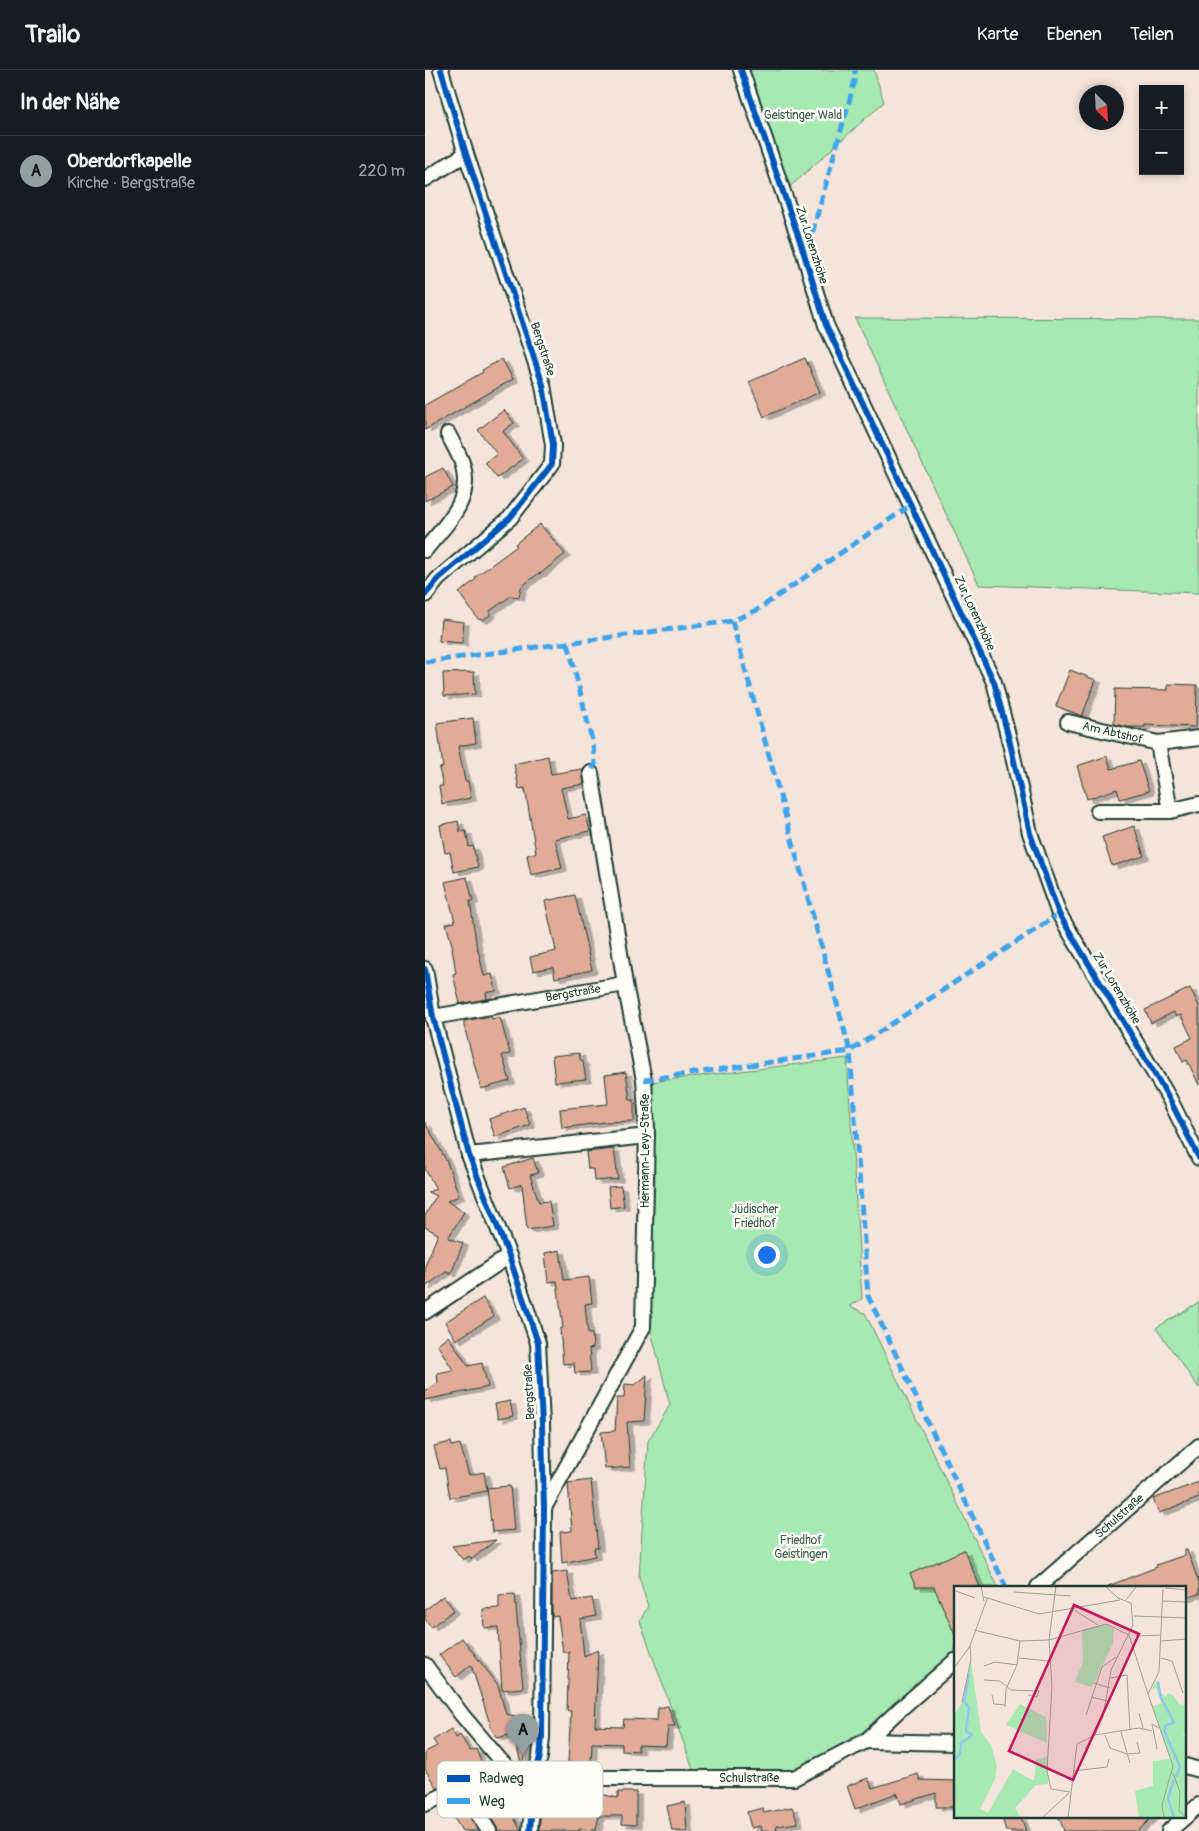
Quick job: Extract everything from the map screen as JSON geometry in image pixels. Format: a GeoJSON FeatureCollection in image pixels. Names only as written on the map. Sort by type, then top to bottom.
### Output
{"type":"FeatureCollection","features":[{"type":"Feature","properties":{"kind":"street","name":"Bergstraße"},"geometry":{"type":"LineString","coordinates":[[425,595],[438,579],[510,518],[552,464],[553,445],[543,385],[466,154],[441,70]]}},
{"type":"Feature","properties":{"kind":"street","name":"Zur Lorenzhöhe"},"geometry":{"type":"LineString","coordinates":[[741,70],[801,244],[826,325],[994,682],[1030,833],[1059,914],[1169,1098],[1199,1158]]}},
{"type":"Feature","properties":{"kind":"street"},"geometry":{"type":"LineString","coordinates":[[425,179],[466,154]]}},
{"type":"Feature","properties":{"kind":"street"},"geometry":{"type":"LineString","coordinates":[[425,550],[448,523],[463,499],[467,480],[463,463],[448,434]]}},
{"type":"Feature","properties":{"kind":"street","name":"Am Abtshof"},"geometry":{"type":"LineString","coordinates":[[1068,722],[1158,743],[1199,738]]}},
{"type":"Feature","properties":{"kind":"street","name":"Am Abtshof"},"geometry":{"type":"LineString","coordinates":[[1158,743],[1170,811]]}},
{"type":"Feature","properties":{"kind":"street","name":"Hermann-Levy-Straße"},"geometry":{"type":"LineString","coordinates":[[544,1509],[643,1327],[647,1136],[644,1080],[625,984],[591,773]]}},
{"type":"Feature","properties":{"kind":"street"},"geometry":{"type":"LineString","coordinates":[[1098,811],[1170,811],[1199,804]]}},
{"type":"Feature","properties":{"kind":"street","name":"Bergstraße"},"geometry":{"type":"LineString","coordinates":[[425,969],[433,1017],[469,1156],[509,1256],[538,1343],[544,1509],[542,1737],[539,1761]]}},
{"type":"Feature","properties":{"kind":"street","name":"Bergstraße"},"geometry":{"type":"LineString","coordinates":[[433,1017],[625,984]]}},
{"type":"Feature","properties":{"kind":"street"},"geometry":{"type":"LineString","coordinates":[[469,1156],[647,1136]]}},
{"type":"Feature","properties":{"kind":"street"},"geometry":{"type":"LineString","coordinates":[[425,1312],[509,1256]]}},
{"type":"Feature","properties":{"kind":"street","name":"Schulstraße"},"geometry":{"type":"LineString","coordinates":[[1039,1586],[1199,1446]]}},
{"type":"Feature","properties":{"kind":"street","name":"Schulstraße"},"geometry":{"type":"LineString","coordinates":[[603,1778],[794,1778],[866,1741],[954,1662]]}},
{"type":"Feature","properties":{"kind":"street","name":"Schulstraße"},"geometry":{"type":"LineString","coordinates":[[425,1665],[462,1715],[501,1761]]}},
{"type":"Feature","properties":{"kind":"street"},"geometry":{"type":"LineString","coordinates":[[866,1741],[954,1743]]}},
{"type":"Feature","properties":{"kind":"street"},"geometry":{"type":"LineString","coordinates":[[425,1804],[437,1798]]}},
{"type":"Feature","properties":{"kind":"street"},"geometry":{"type":"LineString","coordinates":[[1187,1815],[1199,1805]]}},
{"type":"Feature","properties":{"kind":"street"},"geometry":{"type":"LineString","coordinates":[[481,1818],[489,1831]]}},
{"type":"Feature","properties":{"kind":"street","name":"Bergstraße"},"geometry":{"type":"LineString","coordinates":[[530,1831],[531,1818]]}},
{"type":"Feature","properties":{"kind":"street"},"geometry":{"type":"LineString","coordinates":[[1169,1831],[1184,1818]]}},
{"type":"Feature","properties":{"kind":"green space","name":"Geistinger Wald"},"geometry":{"type":"Polygon","coordinates":[[[741,70],[874,70],[884,102],[782,194],[741,70]]]}},
{"type":"Feature","properties":{"kind":"green space"},"geometry":{"type":"Polygon","coordinates":[[[855,318],[1199,319],[1199,593],[979,585],[855,318]]]}},
{"type":"Feature","properties":{"kind":"green space","name":"Friedhof Geistingen"},"geometry":{"type":"Polygon","coordinates":[[[847,1058],[862,1299],[850,1306],[865,1313],[998,1586],[954,1586],[954,1655],[864,1731],[790,1773],[694,1772],[640,1621],[648,1606],[639,1577],[648,1441],[670,1405],[649,1323],[655,1180],[651,1082],[847,1058]]]}},
{"type":"Feature","properties":{"kind":"green space"},"geometry":{"type":"Polygon","coordinates":[[[1199,1302],[1199,1388],[1156,1328],[1199,1302]]]}},
{"type":"Feature","properties":{"kind":"building"},"geometry":{"type":"Polygon","coordinates":[[[805,358],[820,392],[764,417],[749,382],[805,358]]]}},
{"type":"Feature","properties":{"kind":"building"},"geometry":{"type":"Polygon","coordinates":[[[502,359],[513,379],[425,430],[425,405],[502,359]]]}},
{"type":"Feature","properties":{"kind":"building"},"geometry":{"type":"Polygon","coordinates":[[[504,410],[514,423],[503,431],[523,459],[497,478],[485,463],[497,454],[478,430],[504,410]]]}},
{"type":"Feature","properties":{"kind":"building"},"geometry":{"type":"Polygon","coordinates":[[[443,468],[453,487],[425,501],[425,477],[443,468]]]}},
{"type":"Feature","properties":{"kind":"building"},"geometry":{"type":"Polygon","coordinates":[[[540,524],[565,554],[521,587],[519,597],[511,596],[490,611],[490,615],[483,620],[478,619],[459,593],[476,579],[475,577],[517,546],[515,544],[540,524]]]}},
{"type":"Feature","properties":{"kind":"building"},"geometry":{"type":"Polygon","coordinates":[[[441,619],[464,622],[462,643],[439,641],[441,619]]]}},
{"type":"Feature","properties":{"kind":"building"},"geometry":{"type":"Polygon","coordinates":[[[1070,670],[1096,680],[1082,716],[1056,706],[1070,670]]]}},
{"type":"Feature","properties":{"kind":"building"},"geometry":{"type":"Polygon","coordinates":[[[474,672],[475,694],[444,696],[443,673],[474,672]]]}},
{"type":"Feature","properties":{"kind":"building"},"geometry":{"type":"Polygon","coordinates":[[[1168,684],[1197,685],[1196,727],[1145,725],[1145,727],[1127,727],[1114,724],[1115,689],[1168,690],[1168,684]]]}},
{"type":"Feature","properties":{"kind":"building"},"geometry":{"type":"Polygon","coordinates":[[[473,718],[476,743],[458,746],[465,781],[468,781],[471,798],[442,804],[439,786],[443,786],[439,768],[443,767],[437,723],[473,718]]]}},
{"type":"Feature","properties":{"kind":"building"},"geometry":{"type":"Polygon","coordinates":[[[548,756],[551,774],[582,769],[584,784],[561,788],[568,819],[586,815],[590,831],[555,839],[562,868],[531,875],[527,855],[536,853],[525,788],[519,789],[514,764],[548,756]]]}},
{"type":"Feature","properties":{"kind":"building"},"geometry":{"type":"Polygon","coordinates":[[[1107,756],[1111,769],[1139,761],[1149,791],[1120,799],[1117,789],[1087,799],[1077,766],[1107,756]]]}},
{"type":"Feature","properties":{"kind":"building"},"geometry":{"type":"Polygon","coordinates":[[[458,821],[460,832],[466,831],[469,847],[473,846],[478,867],[454,872],[450,852],[445,853],[440,825],[458,821]]]}},
{"type":"Feature","properties":{"kind":"building"},"geometry":{"type":"Polygon","coordinates":[[[1134,826],[1144,856],[1112,866],[1102,837],[1134,826]]]}},
{"type":"Feature","properties":{"kind":"building"},"geometry":{"type":"Polygon","coordinates":[[[467,877],[473,901],[470,901],[477,949],[484,976],[492,974],[496,991],[486,993],[487,999],[460,1004],[453,974],[456,973],[453,948],[446,924],[455,922],[445,882],[467,877]]]}},
{"type":"Feature","properties":{"kind":"building"},"geometry":{"type":"Polygon","coordinates":[[[575,895],[592,970],[555,978],[553,967],[533,971],[530,957],[556,951],[545,901],[575,895]]]}},
{"type":"Feature","properties":{"kind":"building"},"geometry":{"type":"Polygon","coordinates":[[[1190,988],[1199,1006],[1199,1085],[1187,1060],[1183,1062],[1176,1046],[1192,1038],[1181,1015],[1176,1017],[1174,1012],[1151,1023],[1145,1010],[1190,988]]]}},
{"type":"Feature","properties":{"kind":"building"},"geometry":{"type":"Polygon","coordinates":[[[491,1016],[492,1019],[500,1017],[510,1054],[502,1055],[510,1081],[481,1089],[464,1021],[491,1016]]]}},
{"type":"Feature","properties":{"kind":"building"},"geometry":{"type":"Polygon","coordinates":[[[579,1053],[580,1059],[583,1062],[586,1079],[555,1082],[552,1056],[579,1053]]]}},
{"type":"Feature","properties":{"kind":"building"},"geometry":{"type":"Polygon","coordinates":[[[626,1072],[630,1100],[634,1100],[634,1121],[606,1122],[562,1128],[560,1109],[608,1104],[605,1075],[626,1072]]]}},
{"type":"Feature","properties":{"kind":"building"},"geometry":{"type":"Polygon","coordinates":[[[524,1107],[530,1125],[495,1137],[489,1119],[524,1107]]]}},
{"type":"Feature","properties":{"kind":"building"},"geometry":{"type":"Polygon","coordinates":[[[425,1122],[447,1162],[459,1196],[447,1201],[464,1212],[448,1238],[463,1243],[451,1274],[446,1272],[425,1287],[425,1266],[438,1234],[425,1227],[425,1216],[436,1196],[428,1192],[436,1189],[425,1169],[425,1122]]]}},
{"type":"Feature","properties":{"kind":"building"},"geometry":{"type":"Polygon","coordinates":[[[614,1149],[618,1179],[594,1181],[593,1169],[588,1169],[586,1152],[614,1149]]]}},
{"type":"Feature","properties":{"kind":"building"},"geometry":{"type":"Polygon","coordinates":[[[533,1158],[538,1173],[530,1175],[539,1202],[549,1201],[553,1226],[527,1230],[522,1184],[510,1188],[504,1167],[533,1158]]]}},
{"type":"Feature","properties":{"kind":"building"},"geometry":{"type":"Polygon","coordinates":[[[621,1186],[624,1206],[610,1208],[608,1187],[621,1186]]]}},
{"type":"Feature","properties":{"kind":"building"},"geometry":{"type":"Polygon","coordinates":[[[560,1250],[564,1280],[589,1277],[592,1303],[585,1304],[588,1334],[592,1334],[593,1348],[589,1349],[591,1372],[575,1373],[574,1363],[563,1364],[560,1328],[563,1328],[557,1281],[548,1282],[545,1253],[560,1250]]]}},
{"type":"Feature","properties":{"kind":"building"},"geometry":{"type":"Polygon","coordinates":[[[483,1298],[494,1316],[456,1340],[445,1322],[483,1298]]]}},
{"type":"Feature","properties":{"kind":"building"},"geometry":{"type":"Polygon","coordinates":[[[448,1336],[468,1366],[482,1363],[488,1387],[425,1400],[425,1391],[438,1383],[437,1373],[453,1370],[437,1344],[448,1336]]]}},
{"type":"Feature","properties":{"kind":"building"},"geometry":{"type":"Polygon","coordinates":[[[647,1375],[644,1421],[627,1422],[630,1467],[605,1469],[601,1432],[615,1431],[617,1398],[624,1398],[625,1384],[635,1385],[647,1375]]]}},
{"type":"Feature","properties":{"kind":"building"},"geometry":{"type":"Polygon","coordinates":[[[510,1401],[513,1416],[498,1419],[495,1404],[510,1401]]]}},
{"type":"Feature","properties":{"kind":"building"},"geometry":{"type":"Polygon","coordinates":[[[451,1442],[452,1446],[460,1444],[469,1475],[484,1472],[487,1491],[450,1498],[445,1468],[440,1469],[434,1446],[451,1442]]]}},
{"type":"Feature","properties":{"kind":"building"},"geometry":{"type":"Polygon","coordinates":[[[591,1480],[598,1548],[594,1548],[595,1556],[562,1563],[560,1532],[572,1531],[568,1483],[591,1480]]]}},
{"type":"Feature","properties":{"kind":"building"},"geometry":{"type":"Polygon","coordinates":[[[1199,1482],[1199,1498],[1159,1513],[1153,1499],[1199,1482]]]}},
{"type":"Feature","properties":{"kind":"building"},"geometry":{"type":"Polygon","coordinates":[[[510,1486],[514,1530],[492,1532],[487,1488],[510,1486]]]}},
{"type":"Feature","properties":{"kind":"building"},"geometry":{"type":"Polygon","coordinates":[[[496,1540],[472,1559],[469,1556],[463,1560],[452,1546],[496,1540]]]}},
{"type":"Feature","properties":{"kind":"building"},"geometry":{"type":"Polygon","coordinates":[[[964,1550],[980,1586],[954,1586],[954,1633],[934,1587],[916,1587],[910,1574],[964,1550]]]}},
{"type":"Feature","properties":{"kind":"building"},"geometry":{"type":"Polygon","coordinates":[[[1185,1550],[1187,1550],[1199,1583],[1199,1594],[1187,1597],[1187,1586],[1108,1586],[1157,1567],[1156,1565],[1185,1555],[1185,1550]]]}},
{"type":"Feature","properties":{"kind":"building"},"geometry":{"type":"Polygon","coordinates":[[[567,1571],[572,1601],[592,1598],[596,1616],[580,1619],[584,1656],[598,1650],[595,1726],[623,1727],[624,1719],[657,1720],[658,1708],[668,1706],[675,1726],[668,1726],[666,1746],[638,1745],[638,1751],[622,1750],[622,1744],[592,1743],[591,1761],[568,1761],[571,1711],[567,1711],[569,1652],[563,1652],[558,1616],[552,1617],[552,1573],[567,1571]]]}},
{"type":"Feature","properties":{"kind":"building"},"geometry":{"type":"Polygon","coordinates":[[[515,1594],[523,1688],[502,1690],[498,1627],[484,1628],[483,1609],[499,1608],[499,1595],[515,1594]]]}},
{"type":"Feature","properties":{"kind":"building"},"geometry":{"type":"Polygon","coordinates":[[[443,1596],[454,1610],[431,1627],[425,1619],[425,1610],[443,1596]]]}},
{"type":"Feature","properties":{"kind":"building"},"geometry":{"type":"Polygon","coordinates":[[[462,1638],[498,1685],[506,1714],[532,1720],[523,1761],[521,1761],[513,1734],[497,1738],[492,1730],[471,1665],[456,1677],[439,1655],[462,1638]]]}},
{"type":"Feature","properties":{"kind":"building"},"geometry":{"type":"Polygon","coordinates":[[[451,1729],[456,1738],[460,1735],[470,1751],[476,1749],[481,1761],[437,1761],[437,1789],[425,1769],[425,1752],[437,1746],[433,1740],[451,1729]]]}},
{"type":"Feature","properties":{"kind":"building"},"geometry":{"type":"Polygon","coordinates":[[[918,1774],[920,1780],[954,1781],[954,1807],[936,1807],[936,1793],[901,1804],[897,1793],[855,1809],[847,1786],[868,1778],[872,1788],[918,1774]]]}},
{"type":"Feature","properties":{"kind":"building"},"geometry":{"type":"Polygon","coordinates":[[[618,1792],[636,1792],[636,1825],[622,1824],[622,1816],[603,1816],[603,1795],[618,1798],[618,1792]]]}},
{"type":"Feature","properties":{"kind":"building"},"geometry":{"type":"Polygon","coordinates":[[[685,1802],[687,1831],[672,1831],[667,1806],[685,1802]]]}},
{"type":"Feature","properties":{"kind":"building"},"geometry":{"type":"Polygon","coordinates":[[[792,1807],[798,1823],[776,1826],[777,1831],[761,1831],[760,1826],[751,1828],[747,1812],[763,1808],[764,1813],[792,1807]]]}},
{"type":"Feature","properties":{"kind":"building"},"geometry":{"type":"Polygon","coordinates":[[[454,1818],[470,1818],[479,1831],[462,1831],[454,1818]]]}},
{"type":"Feature","properties":{"kind":"building"},"geometry":{"type":"Polygon","coordinates":[[[491,1818],[514,1818],[521,1831],[498,1831],[491,1818]]]}},
{"type":"Feature","properties":{"kind":"building"},"geometry":{"type":"Polygon","coordinates":[[[540,1818],[599,1818],[596,1830],[539,1831],[540,1818]]]}},
{"type":"Feature","properties":{"kind":"building"},"geometry":{"type":"Polygon","coordinates":[[[1002,1818],[1021,1818],[1026,1831],[1006,1831],[1002,1818]]]}},
{"type":"Feature","properties":{"kind":"building"},"geometry":{"type":"Polygon","coordinates":[[[1059,1818],[1151,1818],[1138,1831],[1064,1831],[1059,1818]]]}},
{"type":"Feature","properties":{"kind":"marked path"},"geometry":{"type":"LineString","coordinates":[[801,244],[813,230],[854,84],[855,70]]}},
{"type":"Feature","properties":{"kind":"marked path"},"geometry":{"type":"LineString","coordinates":[[425,662],[732,621],[757,610],[911,505]]}},
{"type":"Feature","properties":{"kind":"marked path"},"geometry":{"type":"LineString","coordinates":[[732,621],[850,1051],[868,1296],[1006,1586]]}},
{"type":"Feature","properties":{"kind":"marked path"},"geometry":{"type":"LineString","coordinates":[[568,643],[593,744],[595,764],[591,773]]}},
{"type":"Feature","properties":{"kind":"marked path"},"geometry":{"type":"LineString","coordinates":[[644,1080],[850,1051],[1059,914]]}},
{"type":"Feature","properties":{"kind":"cycle path"},"geometry":{"type":"LineString","coordinates":[[425,595],[438,579],[510,518],[552,464],[553,445],[543,385],[466,154],[441,70]]}},
{"type":"Feature","properties":{"kind":"cycle path"},"geometry":{"type":"LineString","coordinates":[[741,70],[801,244],[826,325],[994,682],[1030,833],[1059,914],[1169,1098],[1199,1158]]}},
{"type":"Feature","properties":{"kind":"cycle path"},"geometry":{"type":"LineString","coordinates":[[425,969],[433,1017],[469,1155],[509,1256],[538,1343],[544,1509],[542,1737],[539,1761]]}},
{"type":"Feature","properties":{"kind":"cycle path"},"geometry":{"type":"LineString","coordinates":[[530,1831],[531,1818]]}},
{"type":"Feature","properties":{"kind":"place","name":"Oberdorfkapelle"},"geometry":{"type":"Point","coordinates":[523,1755]}},
{"type":"Feature","properties":{"kind":"park label","name":"Jüdischer Friedhof"},"geometry":{"type":"Point","coordinates":[755,1216]}}]}
